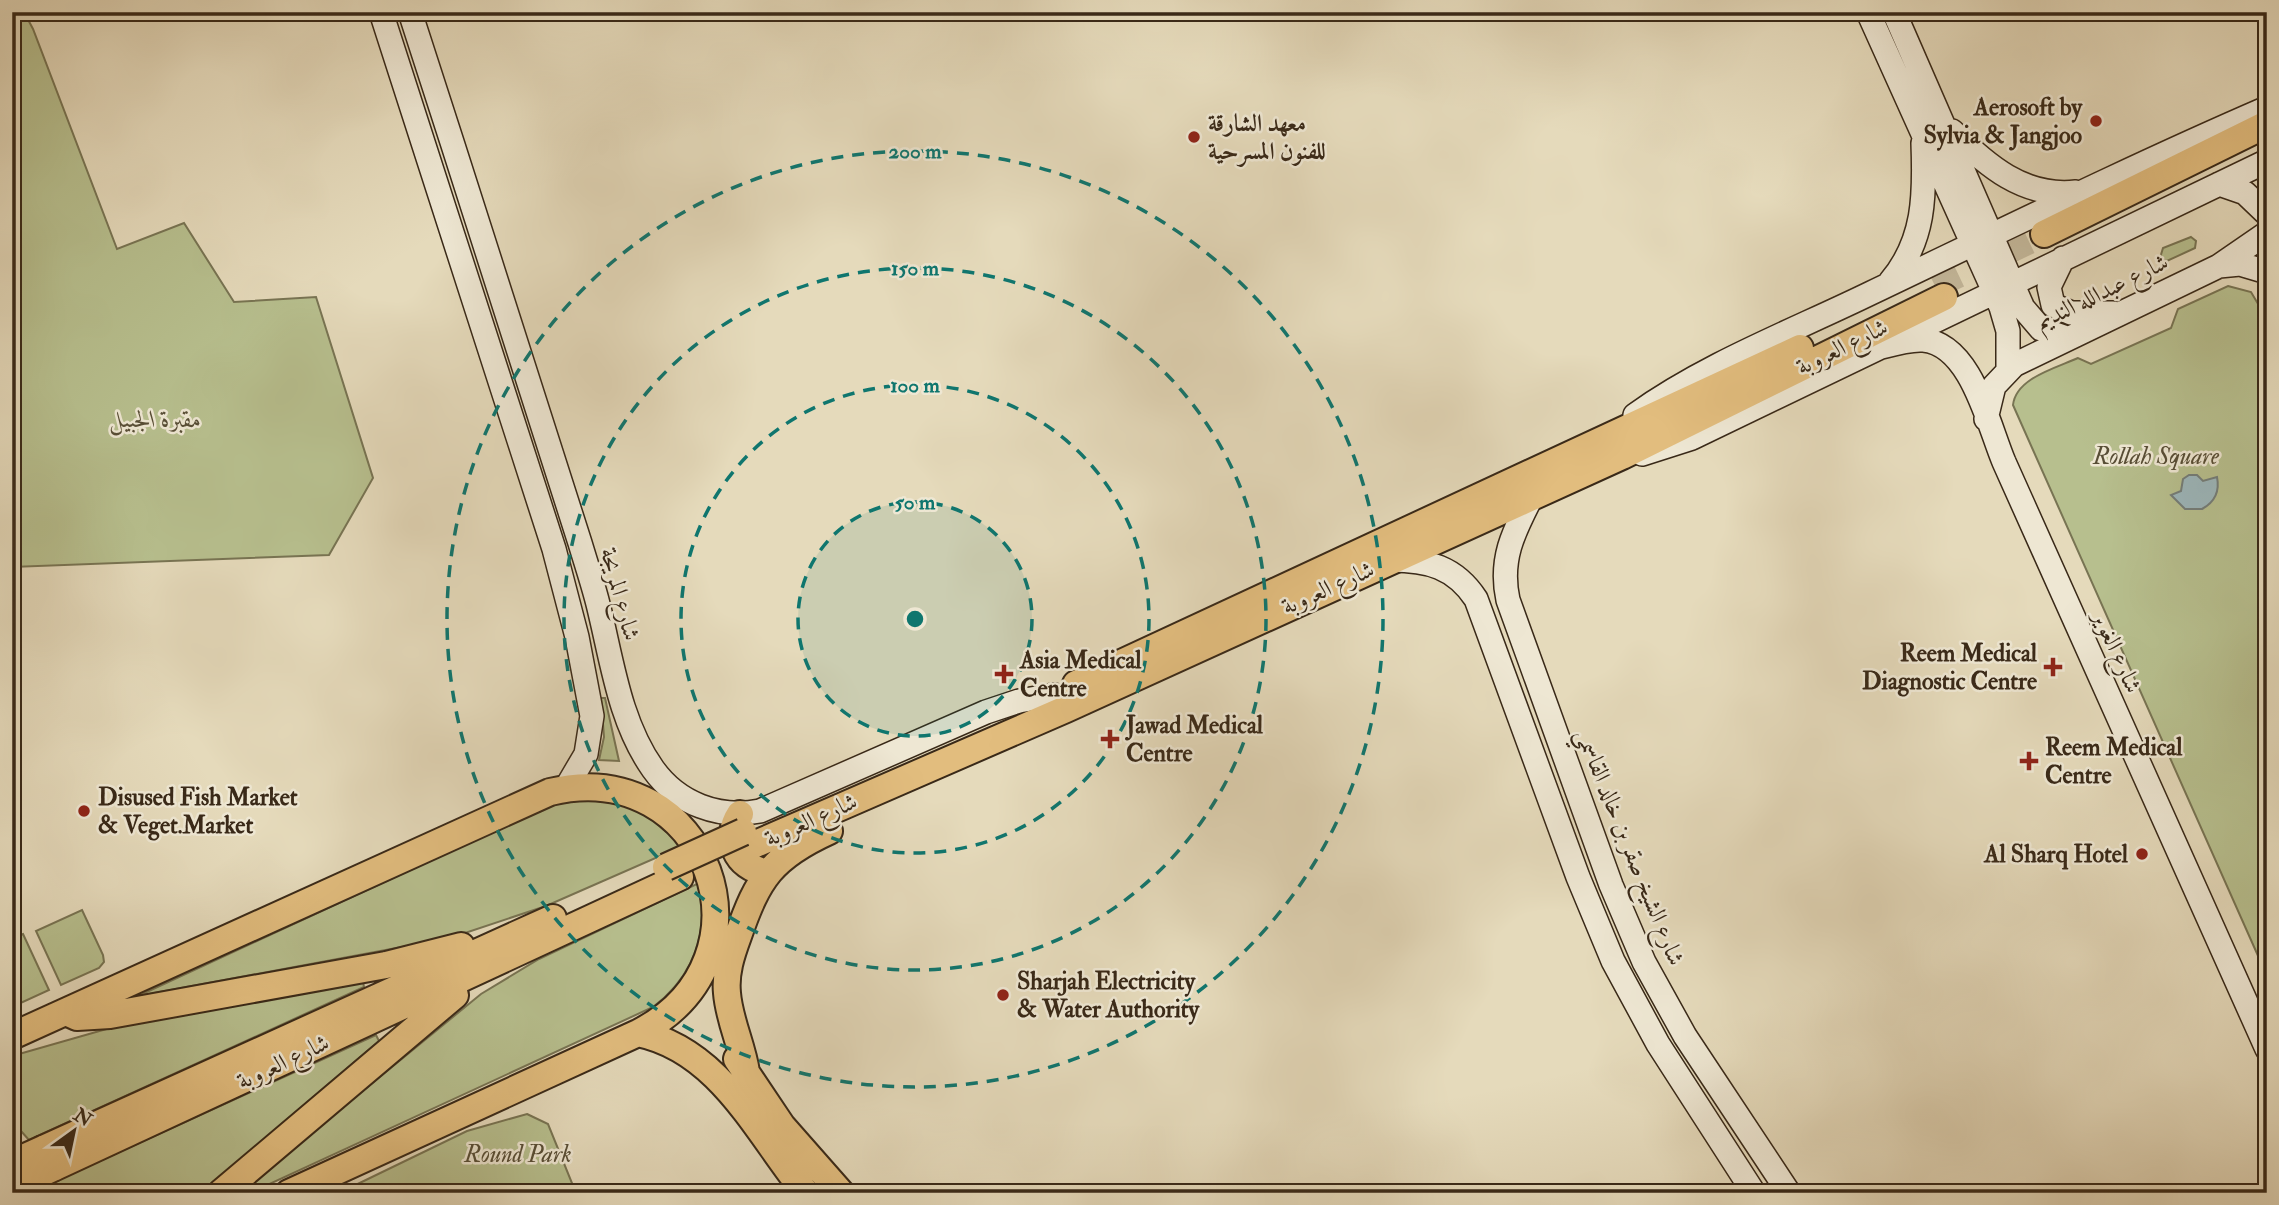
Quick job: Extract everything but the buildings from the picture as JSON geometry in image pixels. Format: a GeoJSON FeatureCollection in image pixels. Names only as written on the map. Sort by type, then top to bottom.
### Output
{"type":"FeatureCollection","features":[{"type":"Feature","properties":{"kind":"main road"},"geometry":{"type":"LineString","coordinates":[[2052,246],[2267,124]]}},
{"type":"Feature","properties":{"kind":"main road"},"geometry":{"type":"LineString","coordinates":[[2052,246],[2267,142]]}},
{"type":"Feature","properties":{"kind":"main road","name":"شارع العروبة"},"geometry":{"type":"LineString","coordinates":[[1060,702],[1617,446],[1940,292]]}},
{"type":"Feature","properties":{"kind":"main road","name":"شارع العروبة"},"geometry":{"type":"LineString","coordinates":[[12,1163],[48,1158],[490,968],[745,831],[1060,702],[1391,560],[1532,496],[1617,446]]}},
{"type":"Feature","properties":{"kind":"main road"},"geometry":{"type":"LineString","coordinates":[[746,1072],[730,1011],[727,980],[732,953],[749,903],[766,872],[801,844],[1031,736],[1060,702]]}},
{"type":"Feature","properties":{"kind":"main road"},"geometry":{"type":"LineString","coordinates":[[12,1036],[535,797],[566,788],[611,789],[633,795],[673,818],[688,835],[710,875],[715,897],[717,920],[708,965],[718,1021],[746,1072],[810,1160],[841,1193]]}},
{"type":"Feature","properties":{"kind":"main road"},"geometry":{"type":"LineString","coordinates":[[745,831],[733,827],[734,848],[746,865],[766,872]]}},
{"type":"Feature","properties":{"kind":"main road","name":"شارع العروبة"},"geometry":{"type":"LineString","coordinates":[[12,1187],[48,1158],[517,934],[673,872]]}},
{"type":"Feature","properties":{"kind":"main road"},"geometry":{"type":"LineString","coordinates":[[65,1012],[77,1017],[110,1015],[386,965],[517,934]]}},
{"type":"Feature","properties":{"kind":"main road"},"geometry":{"type":"LineString","coordinates":[[289,1193],[323,1184],[638,1033],[672,1012],[686,998],[708,965]]}},
{"type":"Feature","properties":{"kind":"main road"},"geometry":{"type":"LineString","coordinates":[[221,1193],[388,1049],[490,968]]}},
{"type":"Feature","properties":{"kind":"main road"},"geometry":{"type":"LineString","coordinates":[[638,1033],[678,1046],[702,1061],[806,1193]]}},
{"type":"Feature","properties":{"kind":"main road"},"geometry":{"type":"LineString","coordinates":[[754,1126],[768,1127],[790,1152],[810,1160]]}},
{"type":"Feature","properties":{"kind":"main road"},"geometry":{"type":"LineString","coordinates":[[12,1148],[23,1164],[34,1193]]}},
{"type":"Feature","properties":{"kind":"street"},"geometry":{"type":"LineString","coordinates":[[381,12],[554,549],[572,617],[592,716],[586,754],[566,788]]}},
{"type":"Feature","properties":{"kind":"street","name":"شارع المريجة"},"geometry":{"type":"LineString","coordinates":[[410,12],[597,601],[618,692],[639,745],[653,770],[668,787],[696,805],[718,812],[745,831]]}},
{"type":"Feature","properties":{"kind":"street"},"geometry":{"type":"LineString","coordinates":[[1868,12],[1932,125],[2012,180],[2049,192],[2080,192]]}},
{"type":"Feature","properties":{"kind":"street"},"geometry":{"type":"LineString","coordinates":[[1894,12],[1932,125],[2003,287],[2008,331],[2008,369],[1994,386],[1986,419]]}},
{"type":"Feature","properties":{"kind":"street"},"geometry":{"type":"LineString","coordinates":[[1617,446],[1670,392],[2080,192],[2267,108]]}},
{"type":"Feature","properties":{"kind":"street"},"geometry":{"type":"LineString","coordinates":[[1887,286],[1907,258],[1920,227],[1932,125]]}},
{"type":"Feature","properties":{"kind":"street"},"geometry":{"type":"LineString","coordinates":[[1617,446],[1675,445],[2003,287],[2052,246],[2219,184],[2267,161]]}},
{"type":"Feature","properties":{"kind":"street"},"geometry":{"type":"LineString","coordinates":[[2219,184],[2245,193],[2267,214]]}},
{"type":"Feature","properties":{"kind":"street","name":"شارع عبدالله النديم"},"geometry":{"type":"LineString","coordinates":[[2008,369],[2219,266],[2267,233]]}},
{"type":"Feature","properties":{"kind":"street"},"geometry":{"type":"LineString","coordinates":[[2052,246],[2049,287],[2053,305],[2071,313],[2120,313]]}},
{"type":"Feature","properties":{"kind":"street"},"geometry":{"type":"LineString","coordinates":[[2219,266],[2240,264],[2267,272]]}},
{"type":"Feature","properties":{"kind":"street"},"geometry":{"type":"LineString","coordinates":[[2003,287],[2034,323],[2050,333],[2067,338]]}},
{"type":"Feature","properties":{"kind":"street","name":"شارع الغوير"},"geometry":{"type":"LineString","coordinates":[[1874,349],[1912,341],[1934,342],[1945,346],[1967,370],[1986,419],[2058,565],[2257,1008],[2267,1049]]}},
{"type":"Feature","properties":{"kind":"street","name":"شارع الشيخ صقر بن خالد القاسمي"},"geometry":{"type":"LineString","coordinates":[[1532,496],[1511,536],[1504,580],[1508,600],[1611,885],[1644,962],[1685,1036],[1789,1193]]}},
{"type":"Feature","properties":{"kind":"street"},"geometry":{"type":"LineString","coordinates":[[554,549],[570,569],[579,592],[589,600],[597,601]]}},
{"type":"Feature","properties":{"kind":"street"},"geometry":{"type":"LineString","coordinates":[[1391,560],[1429,562],[1460,578],[1476,599],[1578,877],[1613,961],[1658,1044],[1754,1189]]}},
{"type":"Feature","properties":{"kind":"street"},"geometry":{"type":"LineString","coordinates":[[1506,677],[1523,678],[1543,697]]}},
{"type":"Feature","properties":{"kind":"green space","name":"مقبرة الجبيل"},"geometry":{"type":"Polygon","coordinates":[[[12,12],[24,12],[33,29],[117,249],[184,223],[234,302],[316,297],[373,478],[329,555],[12,567],[12,12]]]}},
{"type":"Feature","properties":{"kind":"green space"},"geometry":{"type":"Polygon","coordinates":[[[2191,237],[2196,241],[2195,248],[2167,261],[2160,258],[2163,248],[2191,237]]]}},
{"type":"Feature","properties":{"kind":"green space","name":"Rollah Square"},"geometry":{"type":"Polygon","coordinates":[[[2228,286],[2251,292],[2267,319],[2267,976],[2013,405],[2021,388],[2038,375],[2078,358],[2091,364],[2171,328],[2178,309],[2228,286]]]}},
{"type":"Feature","properties":{"kind":"green space"},"geometry":{"type":"Polygon","coordinates":[[[601,698],[605,698],[619,761],[599,760],[604,737],[601,698]]]}},
{"type":"Feature","properties":{"kind":"green space"},"geometry":{"type":"Polygon","coordinates":[[[595,798],[638,808],[683,846],[546,906],[450,938],[138,996],[551,805],[595,798]]]}},
{"type":"Feature","properties":{"kind":"green space"},"geometry":{"type":"Polygon","coordinates":[[[701,882],[702,918],[695,952],[679,981],[653,1007],[250,1193],[238,1193],[481,994],[539,959],[701,882]]]}},
{"type":"Feature","properties":{"kind":"green space"},"geometry":{"type":"Polygon","coordinates":[[[82,910],[104,962],[99,968],[61,985],[36,931],[82,910]]]}},
{"type":"Feature","properties":{"kind":"green space"},"geometry":{"type":"Polygon","coordinates":[[[23,934],[49,990],[12,1007],[12,938],[23,934]]]}},
{"type":"Feature","properties":{"kind":"green space"},"geometry":{"type":"Polygon","coordinates":[[[363,982],[364,987],[29,1140],[12,1121],[12,1056],[117,1026],[363,982]]]}},
{"type":"Feature","properties":{"kind":"green space"},"geometry":{"type":"Polygon","coordinates":[[[376,1035],[379,1041],[201,1193],[51,1193],[49,1184],[376,1035]]]}},
{"type":"Feature","properties":{"kind":"green space","name":"Round Park"},"geometry":{"type":"Polygon","coordinates":[[[527,1114],[548,1124],[576,1193],[339,1193],[467,1131],[527,1114]]]}},
{"type":"Feature","properties":{"kind":"water"},"geometry":{"type":"Polygon","coordinates":[[[2189,475],[2197,475],[2203,481],[2217,477],[2216,496],[2202,509],[2185,509],[2171,495],[2181,491],[2183,479],[2189,475]]]}},
{"type":"Feature","properties":{"kind":"tunnel"},"geometry":{"type":"LineString","coordinates":[[1935,286],[2044,234]]}},
{"type":"Feature","properties":{"kind":"place","name":"Aerosoft by Sylvia & Jangjoo"},"geometry":{"type":"Point","coordinates":[2096,121]}},
{"type":"Feature","properties":{"kind":"place","name":"معهد الشارقة للفنون المسرحية"},"geometry":{"type":"Point","coordinates":[1194,137]}},
{"type":"Feature","properties":{"kind":"place","name":"Reem Medical Diagnostic Centre"},"geometry":{"type":"Point","coordinates":[2053,667]}},
{"type":"Feature","properties":{"kind":"place","name":"Asia Medical Centre"},"geometry":{"type":"Point","coordinates":[1004,674]}},
{"type":"Feature","properties":{"kind":"place","name":"Jawad Medical Centre"},"geometry":{"type":"Point","coordinates":[1110,739]}},
{"type":"Feature","properties":{"kind":"place","name":"Reem Medical Centre"},"geometry":{"type":"Point","coordinates":[2029,761]}},
{"type":"Feature","properties":{"kind":"place","name":"Disused Fish Market & Veget.Market"},"geometry":{"type":"Point","coordinates":[84,811]}},
{"type":"Feature","properties":{"kind":"place","name":"Al Sharq Hotel"},"geometry":{"type":"Point","coordinates":[2142,854]}},
{"type":"Feature","properties":{"kind":"place","name":"Sharjah Electricity & Water Authority"},"geometry":{"type":"Point","coordinates":[1003,995]}}]}
